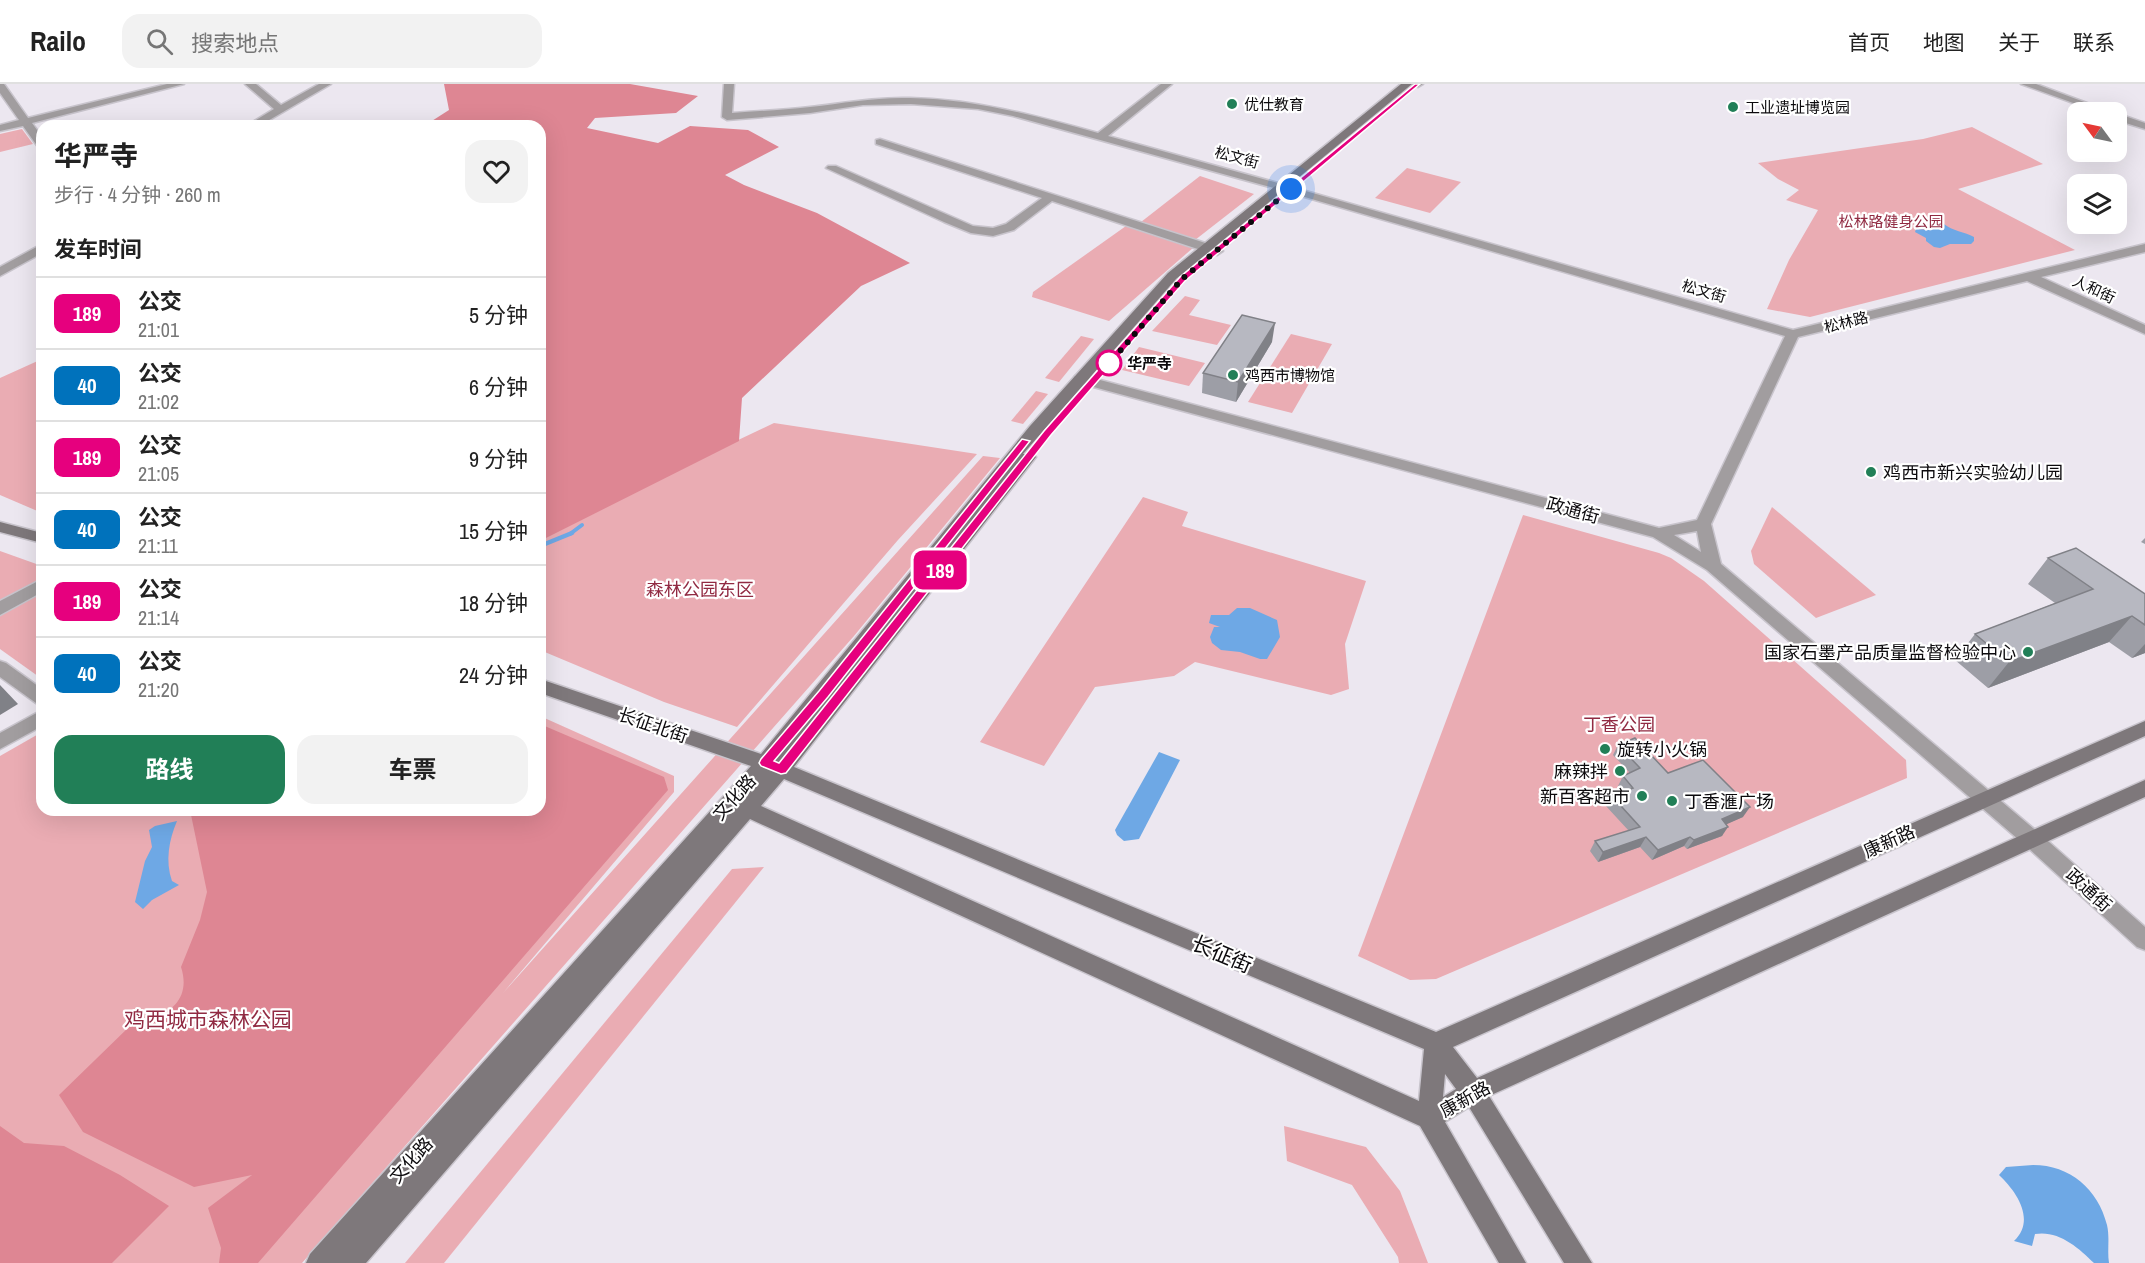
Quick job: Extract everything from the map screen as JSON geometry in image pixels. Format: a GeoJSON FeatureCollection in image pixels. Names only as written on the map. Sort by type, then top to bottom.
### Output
{"type":"FeatureCollection","features":[{"type":"Feature","properties":{"kind":"main road","name":"文化路"},"geometry":{"type":"LineString","coordinates":[[1286,188],[1407,84]]}},
{"type":"Feature","properties":{"kind":"main road","name":"文化路"},"geometry":{"type":"LineString","coordinates":[[319,1263],[773,766],[1048,433],[1086,380],[1211,249],[1418,84]]}},
{"type":"Feature","properties":{"kind":"main road"},"geometry":{"type":"LineString","coordinates":[[0,528],[36,537]]}},
{"type":"Feature","properties":{"kind":"main road","name":"长征北街"},"geometry":{"type":"LineString","coordinates":[[546,688],[773,766]]}},
{"type":"Feature","properties":{"kind":"main road","name":"康新路"},"geometry":{"type":"LineString","coordinates":[[1429,1118],[1436,1043],[2145,728]]}},
{"type":"Feature","properties":{"kind":"main road","name":"文化路"},"geometry":{"type":"LineString","coordinates":[[349,1263],[748,809],[773,766]]}},
{"type":"Feature","properties":{"kind":"main road","name":"长征街"},"geometry":{"type":"LineString","coordinates":[[773,766],[1436,1043]]}},
{"type":"Feature","properties":{"kind":"main road","name":"康新路"},"geometry":{"type":"LineString","coordinates":[[1429,1118],[1473,1092],[2145,788]]}},
{"type":"Feature","properties":{"kind":"main road"},"geometry":{"type":"LineString","coordinates":[[748,809],[1429,1118],[1513,1263]]}},
{"type":"Feature","properties":{"kind":"main road"},"geometry":{"type":"LineString","coordinates":[[1436,1043],[1473,1092],[1579,1263]]}},
{"type":"Feature","properties":{"kind":"street"},"geometry":{"type":"LineString","coordinates":[[0,129],[179,84]]}},
{"type":"Feature","properties":{"kind":"street"},"geometry":{"type":"LineString","coordinates":[[250,84],[280,109]]}},
{"type":"Feature","properties":{"kind":"street"},"geometry":{"type":"LineString","coordinates":[[261,120],[326,84]]}},
{"type":"Feature","properties":{"kind":"street","name":"松文街"},"geometry":{"type":"LineString","coordinates":[[729,84],[727,117],[810,110],[863,102],[950,103],[1014,113],[1286,188],[1793,334]]}},
{"type":"Feature","properties":{"kind":"street"},"geometry":{"type":"LineString","coordinates":[[1100,137],[1167,84]]}},
{"type":"Feature","properties":{"kind":"street"},"geometry":{"type":"LineString","coordinates":[[2025,84],[2077,102]]}},
{"type":"Feature","properties":{"kind":"street"},"geometry":{"type":"LineString","coordinates":[[0,86],[36,136]]}},
{"type":"Feature","properties":{"kind":"street"},"geometry":{"type":"LineString","coordinates":[[2127,120],[2145,126]]}},
{"type":"Feature","properties":{"kind":"street"},"geometry":{"type":"LineString","coordinates":[[880,142],[1211,249]]}},
{"type":"Feature","properties":{"kind":"street"},"geometry":{"type":"LineString","coordinates":[[832,168],[970,229],[993,232],[1010,227],[1051,197]]}},
{"type":"Feature","properties":{"kind":"street","name":"松林路"},"geometry":{"type":"LineString","coordinates":[[1793,334],[2145,248]]}},
{"type":"Feature","properties":{"kind":"street"},"geometry":{"type":"LineString","coordinates":[[0,272],[36,251]]}},
{"type":"Feature","properties":{"kind":"street","name":"人和街"},"geometry":{"type":"LineString","coordinates":[[2030,277],[2145,330]]}},
{"type":"Feature","properties":{"kind":"street"},"geometry":{"type":"LineString","coordinates":[[1713,566],[1703,524],[1793,334]]}},
{"type":"Feature","properties":{"kind":"street","name":"政通街"},"geometry":{"type":"LineString","coordinates":[[1086,380],[1659,533],[1713,566],[2145,939]]}},
{"type":"Feature","properties":{"kind":"street"},"geometry":{"type":"LineString","coordinates":[[1659,533],[1703,524]]}},
{"type":"Feature","properties":{"kind":"street"},"geometry":{"type":"LineString","coordinates":[[0,609],[36,588]]}},
{"type":"Feature","properties":{"kind":"street"},"geometry":{"type":"LineString","coordinates":[[0,668],[36,694]]}},
{"type":"Feature","properties":{"kind":"street"},"geometry":{"type":"LineString","coordinates":[[0,742],[36,721]]}},
{"type":"Feature","properties":{"kind":"green space"},"geometry":{"type":"Polygon","coordinates":[[[444,84],[630,84],[698,96],[676,113],[595,118],[587,128],[658,143],[690,126],[748,130],[779,147],[725,175],[744,185],[817,213],[910,263],[861,286],[742,398],[739,441],[546,538],[546,120],[433,120],[449,110],[444,84]]]}},
{"type":"Feature","properties":{"kind":"green space","name":"松林路健身公园"},"geometry":{"type":"Polygon","coordinates":[[[1972,127],[2043,164],[1958,189],[2075,250],[1810,317],[1767,309],[1789,260],[1818,210],[1786,200],[1799,190],[1778,179],[1758,163],[1923,139],[1972,127]]]}},
{"type":"Feature","properties":{"kind":"green space"},"geometry":{"type":"Polygon","coordinates":[[[22,129],[33,144],[0,152],[0,134],[22,129]]]}},
{"type":"Feature","properties":{"kind":"green space"},"geometry":{"type":"Polygon","coordinates":[[[1407,168],[1461,182],[1430,213],[1375,198],[1407,168]]]}},
{"type":"Feature","properties":{"kind":"green space"},"geometry":{"type":"Polygon","coordinates":[[[1200,176],[1254,194],[1195,240],[1141,222],[1200,176]]]}},
{"type":"Feature","properties":{"kind":"green space"},"geometry":{"type":"Polygon","coordinates":[[[1126,226],[1194,247],[1109,321],[1032,297],[1033,292],[1126,226]]]}},
{"type":"Feature","properties":{"kind":"green space"},"geometry":{"type":"Polygon","coordinates":[[[1185,296],[1200,300],[1189,315],[1231,325],[1217,345],[1152,331],[1185,296]]]}},
{"type":"Feature","properties":{"kind":"green space"},"geometry":{"type":"Polygon","coordinates":[[[1291,334],[1332,344],[1292,413],[1248,402],[1291,334]]]}},
{"type":"Feature","properties":{"kind":"green space"},"geometry":{"type":"Polygon","coordinates":[[[1081,336],[1094,339],[1059,382],[1045,378],[1081,336]]]}},
{"type":"Feature","properties":{"kind":"green space"},"geometry":{"type":"Polygon","coordinates":[[[1139,347],[1205,363],[1189,386],[1122,370],[1139,347]]]}},
{"type":"Feature","properties":{"kind":"green space"},"geometry":{"type":"Polygon","coordinates":[[[36,362],[36,510],[0,495],[0,378],[36,362]]]}},
{"type":"Feature","properties":{"kind":"green space"},"geometry":{"type":"Polygon","coordinates":[[[1036,391],[1048,394],[1023,424],[1011,421],[1036,391]]]}},
{"type":"Feature","properties":{"kind":"green space","name":"森林公园东区"},"geometry":{"type":"Polygon","coordinates":[[[774,423],[977,454],[898,540],[737,727],[664,702],[546,653],[546,531],[774,423]]]}},
{"type":"Feature","properties":{"kind":"green space","name":"鸡西城市森林公园"},"geometry":{"type":"Polygon","coordinates":[[[983,456],[1000,458],[854,636],[302,1263],[0,1263],[0,756],[36,735],[36,816],[546,816],[546,719],[674,776],[674,792],[503,993],[983,456]]]}},
{"type":"Feature","properties":{"kind":"green space"},"geometry":{"type":"Polygon","coordinates":[[[1143,497],[1188,512],[1182,526],[1366,581],[1345,644],[1349,689],[1331,695],[1195,662],[1174,676],[1095,687],[1044,766],[980,742],[1143,497]]]}},
{"type":"Feature","properties":{"kind":"green space"},"geometry":{"type":"Polygon","coordinates":[[[1772,507],[1876,595],[1816,618],[1754,564],[1751,551],[1772,507]]]}},
{"type":"Feature","properties":{"kind":"green space","name":"丁香公园"},"geometry":{"type":"Polygon","coordinates":[[[1523,515],[1671,558],[1704,581],[1906,760],[1907,778],[1436,979],[1410,980],[1358,956],[1523,515]]]}},
{"type":"Feature","properties":{"kind":"green space"},"geometry":{"type":"Polygon","coordinates":[[[0,551],[36,564],[36,675],[0,649],[0,551]]]}},
{"type":"Feature","properties":{"kind":"green space","name":"鸡西城市森林公园"},"geometry":{"type":"Polygon","coordinates":[[[546,727],[664,777],[668,790],[258,1263],[219,1263],[221,1248],[208,1208],[252,1175],[194,1187],[83,1132],[59,1095],[131,1025],[164,1014],[179,1000],[184,980],[181,967],[200,920],[207,892],[191,816],[546,816],[546,727]]]}},
{"type":"Feature","properties":{"kind":"green space"},"geometry":{"type":"Polygon","coordinates":[[[764,867],[444,1263],[405,1263],[732,869],[764,867]]]}},
{"type":"Feature","properties":{"kind":"green space"},"geometry":{"type":"Polygon","coordinates":[[[0,1126],[24,1143],[64,1146],[120,1175],[169,1206],[112,1263],[0,1263],[0,1126]]]}},
{"type":"Feature","properties":{"kind":"green space"},"geometry":{"type":"Polygon","coordinates":[[[1284,1126],[1366,1147],[1400,1191],[1428,1263],[1399,1263],[1398,1257],[1352,1185],[1287,1161],[1284,1126]]]}},
{"type":"Feature","properties":{"kind":"water"},"geometry":{"type":"Polygon","coordinates":[[[1944,224],[1974,237],[1974,241],[1971,244],[1950,244],[1940,248],[1934,247],[1926,241],[1926,238],[1915,232],[1916,229],[1930,230],[1934,225],[1944,224]]]}},
{"type":"Feature","properties":{"kind":"water"},"geometry":{"type":"Polygon","coordinates":[[[1237,608],[1250,608],[1277,620],[1280,637],[1267,659],[1221,650],[1212,643],[1210,637],[1214,627],[1220,627],[1209,623],[1211,615],[1229,615],[1237,608]]]}},
{"type":"Feature","properties":{"kind":"water"},"geometry":{"type":"Polygon","coordinates":[[[1159,752],[1180,760],[1139,839],[1124,841],[1115,830],[1159,752]]]}},
{"type":"Feature","properties":{"kind":"water"},"geometry":{"type":"Polygon","coordinates":[[[177,821],[168,858],[172,881],[179,885],[152,900],[143,909],[135,902],[145,861],[152,847],[149,830],[155,826],[177,821]]]}},
{"type":"Feature","properties":{"kind":"water"},"geometry":{"type":"Polygon","coordinates":[[[2033,1165],[2059,1169],[2070,1174],[2097,1200],[2107,1225],[2109,1263],[2094,1263],[2067,1241],[2052,1235],[2035,1234],[2032,1246],[2014,1241],[2023,1224],[2022,1206],[1999,1175],[2006,1167],[2033,1165]]]}},
{"type":"Feature","properties":{"kind":"building"},"geometry":{"type":"Polygon","coordinates":[[[1242,315],[1275,323],[1238,382],[1203,373],[1242,315]]]}},
{"type":"Feature","properties":{"kind":"building"},"geometry":{"type":"Polygon","coordinates":[[[2076,548],[2145,594],[2145,625],[2132,616],[2009,662],[1975,634],[2093,589],[2048,558],[2076,548]]]}},
{"type":"Feature","properties":{"kind":"building","name":"丁香滙广场"},"geometry":{"type":"Polygon","coordinates":[[[1635,738],[1668,773],[1703,760],[1750,807],[1722,819],[1728,827],[1694,840],[1690,837],[1658,850],[1646,837],[1603,852],[1595,841],[1640,827],[1611,795],[1633,788],[1623,776],[1640,768],[1618,745],[1635,738]]]}},
{"type":"Feature","properties":{"kind":"waterway"},"geometry":{"type":"LineString","coordinates":[[571,534],[582,525]]}},
{"type":"Feature","properties":{"kind":"waterway"},"geometry":{"type":"LineString","coordinates":[[546,544],[571,534]]}},
{"type":"Feature","properties":{"kind":"bus line","name":"189"},"geometry":{"type":"LineString","coordinates":[[1025,441],[765,763],[781,769],[1048,433],[1182,279],[1417,84]]}},
{"type":"Feature","properties":{"kind":"place","name":"优仕教育"},"geometry":{"type":"Point","coordinates":[1232,104]}},
{"type":"Feature","properties":{"kind":"place","name":"工业遗址博览园"},"geometry":{"type":"Point","coordinates":[1733,107]}},
{"type":"Feature","properties":{"kind":"place","name":"华严寺"},"geometry":{"type":"Point","coordinates":[1109,363]}},
{"type":"Feature","properties":{"kind":"place","name":"鸡西市博物馆"},"geometry":{"type":"Point","coordinates":[1233,375]}},
{"type":"Feature","properties":{"kind":"place","name":"鸡西市新兴实验幼儿园"},"geometry":{"type":"Point","coordinates":[1871,472]}},
{"type":"Feature","properties":{"kind":"place","name":"国家石墨产品质量监督检验中心"},"geometry":{"type":"Point","coordinates":[2028,652]}},
{"type":"Feature","properties":{"kind":"place","name":"旋转小火锅"},"geometry":{"type":"Point","coordinates":[1605,749]}},
{"type":"Feature","properties":{"kind":"place","name":"麻辣拌"},"geometry":{"type":"Point","coordinates":[1620,771]}},
{"type":"Feature","properties":{"kind":"place","name":"新百客超市"},"geometry":{"type":"Point","coordinates":[1642,796]}},
{"type":"Feature","properties":{"kind":"place","name":"丁香滙广场"},"geometry":{"type":"Point","coordinates":[1672,801]}},
{"type":"Feature","properties":{"kind":"route"},"geometry":{"type":"LineString","coordinates":[[1109,363],[1108,365],[1182,279],[1291,189]]}}]}
